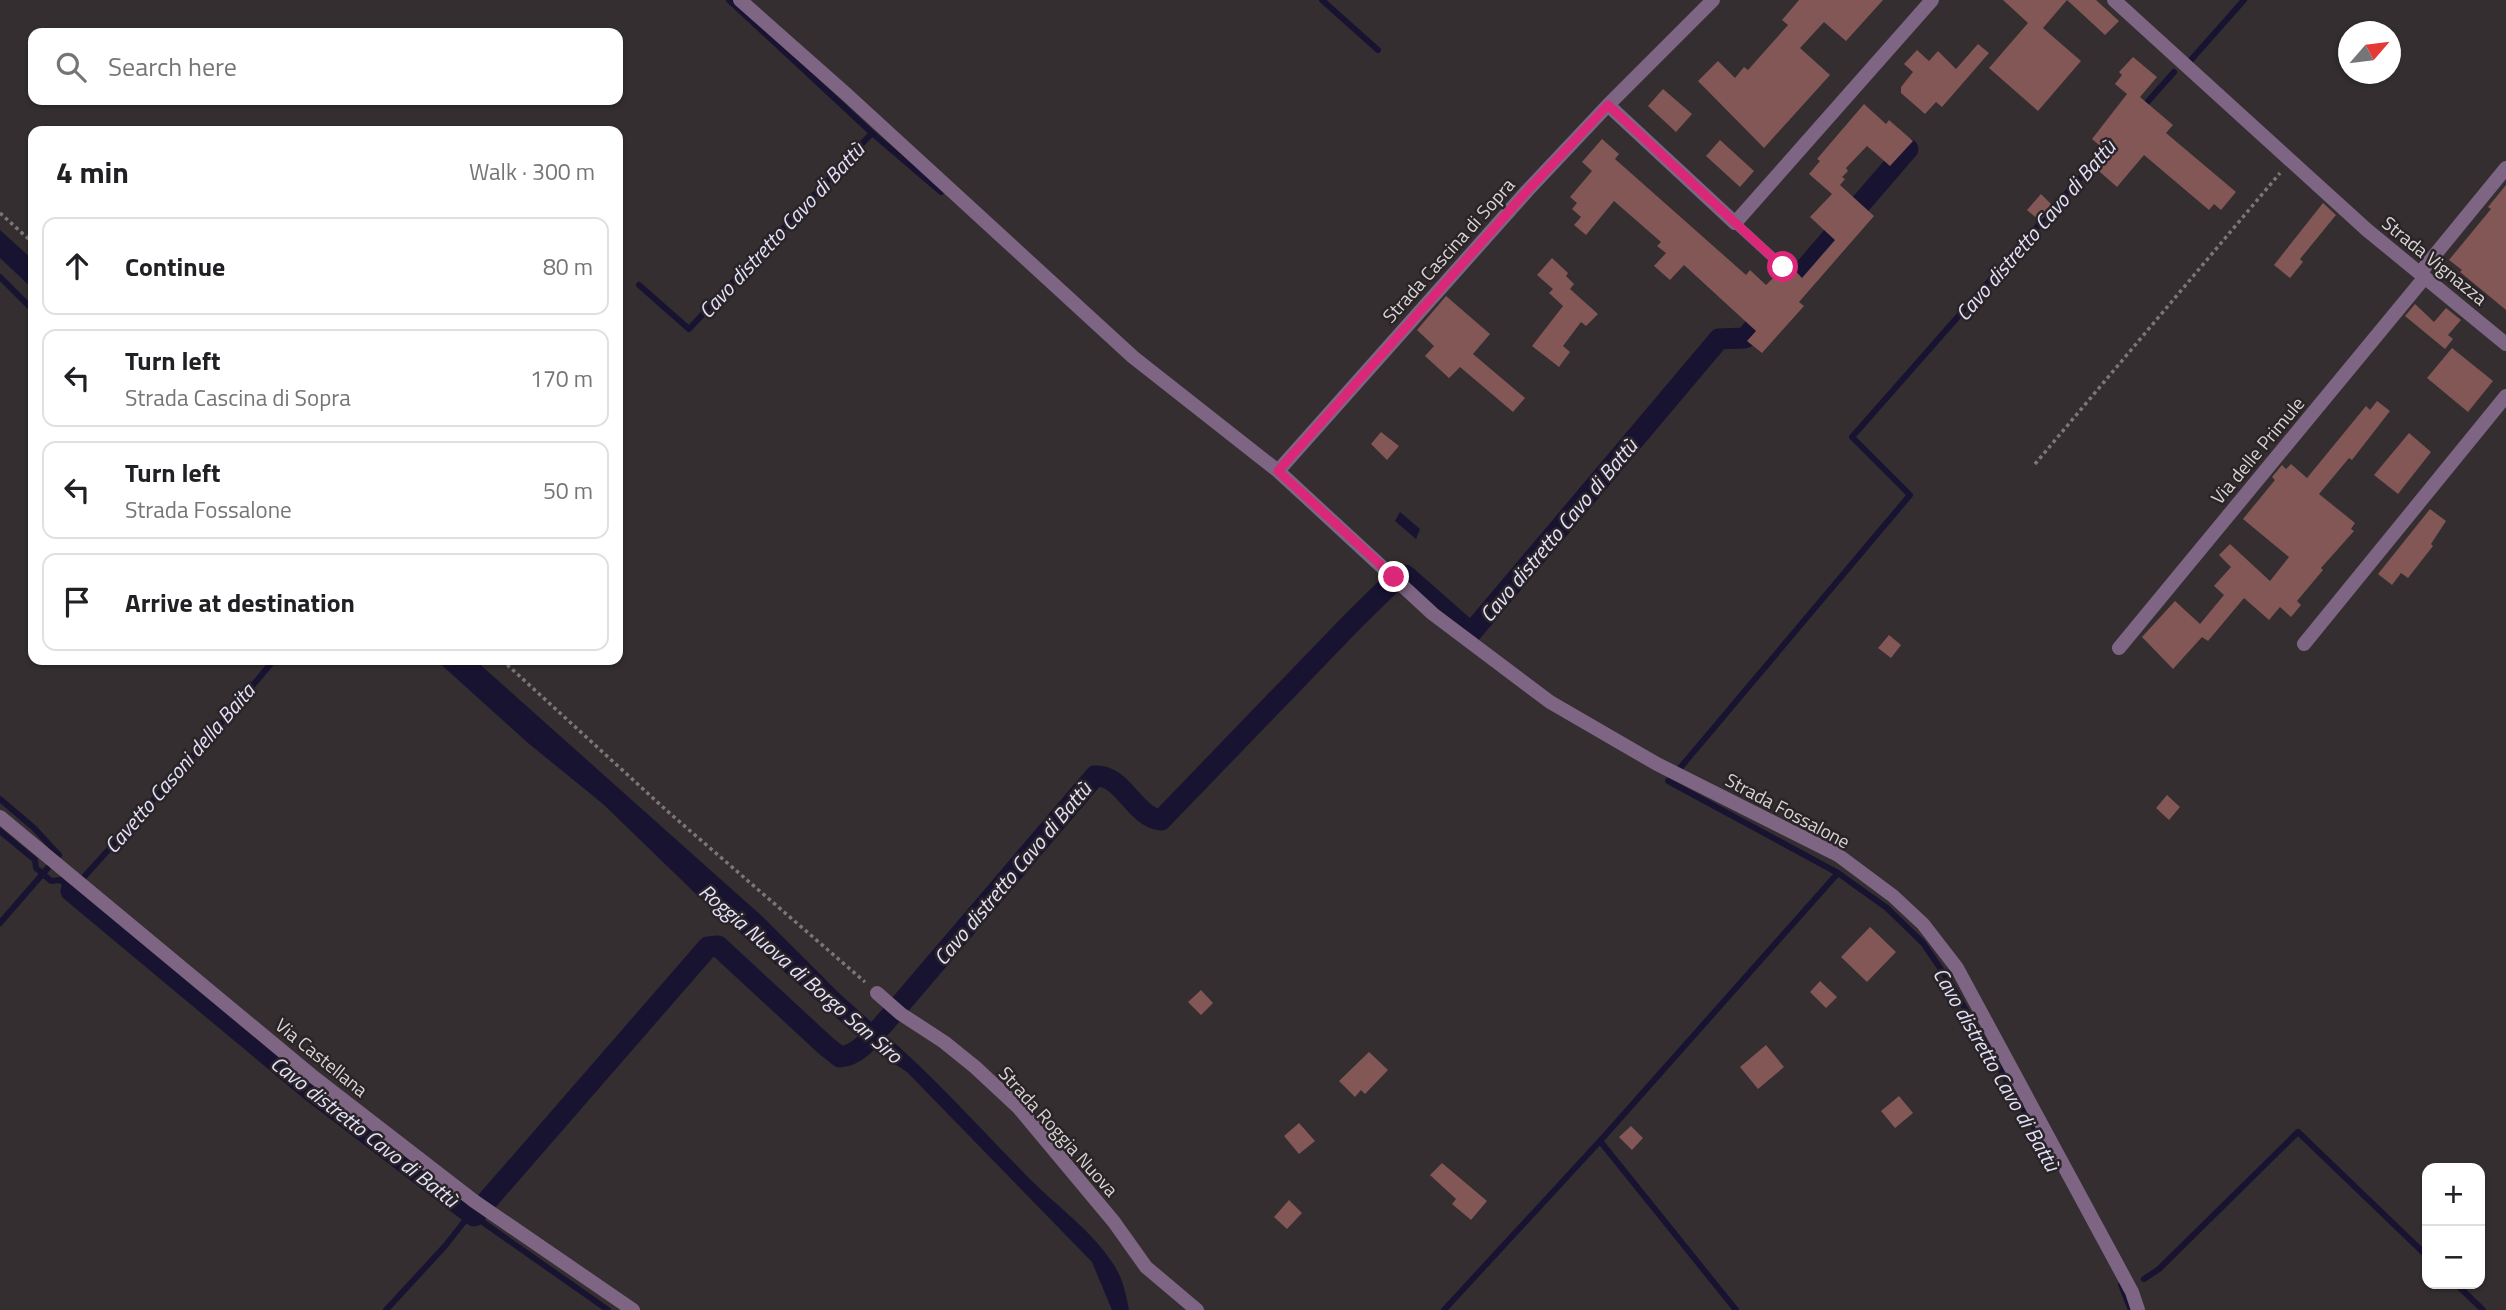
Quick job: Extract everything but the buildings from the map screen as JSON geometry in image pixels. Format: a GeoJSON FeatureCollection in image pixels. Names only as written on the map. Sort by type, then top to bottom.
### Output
{"type":"FeatureCollection","features":[{"type":"Feature","properties":{"kind":"street","name":"Strada Cascina di Sopra"},"geometry":{"type":"LineString","coordinates":[[1278,471],[1527,191],[1713,0]]}},
{"type":"Feature","properties":{"kind":"street"},"geometry":{"type":"LineString","coordinates":[[1608,105],[1735,223],[1932,0]]}},
{"type":"Feature","properties":{"kind":"street","name":"Strada Vignazza"},"geometry":{"type":"LineString","coordinates":[[2113,0],[2367,230],[2506,344]]}},
{"type":"Feature","properties":{"kind":"street","name":"Strada Fossalone"},"geometry":{"type":"LineString","coordinates":[[741,2],[845,93],[1133,357],[1278,471],[1433,614],[1550,702],[1657,764],[1838,856],[1893,896],[1923,924],[1958,968],[1994,1040],[2071,1176],[2132,1292],[2138,1310]]}},
{"type":"Feature","properties":{"kind":"street","name":"Via delle Primule"},"geometry":{"type":"LineString","coordinates":[[2119,648],[2423,275],[2506,168]]}},
{"type":"Feature","properties":{"kind":"street"},"geometry":{"type":"LineString","coordinates":[[2304,644],[2506,396]]}},
{"type":"Feature","properties":{"kind":"street","name":"Via Castellana"},"geometry":{"type":"LineString","coordinates":[[0,817],[311,1075],[487,1210],[633,1310]]}},
{"type":"Feature","properties":{"kind":"street","name":"Strada Roggia Nuova"},"geometry":{"type":"LineString","coordinates":[[877,993],[896,1010],[944,1042],[975,1067],[1018,1107],[1114,1222],[1146,1266],[1197,1310]]}},
{"type":"Feature","properties":{"kind":"lane"},"geometry":{"type":"LineString","coordinates":[[1735,223],[1783,267]]}},
{"type":"Feature","properties":{"kind":"path"},"geometry":{"type":"LineString","coordinates":[[2035,464],[2291,161]]}},
{"type":"Feature","properties":{"kind":"path"},"geometry":{"type":"LineString","coordinates":[[0,213],[28,238]]}},
{"type":"Feature","properties":{"kind":"path"},"geometry":{"type":"LineString","coordinates":[[507,665],[628,776],[877,993]]}},
{"type":"Feature","properties":{"kind":"water"},"geometry":{"type":"Polygon","coordinates":[[[0,230],[28,255],[28,284],[0,258],[0,230]]]}},
{"type":"Feature","properties":{"kind":"water"},"geometry":{"type":"Polygon","coordinates":[[[1400,512],[1420,529],[1416,539],[1395,521],[1400,512]]]}},
{"type":"Feature","properties":{"kind":"water","name":"Roggia Nuova di Borgo San Siro"},"geometry":{"type":"Polygon","coordinates":[[[442,665],[481,665],[765,919],[877,1027],[864,1042],[696,894],[603,804],[528,743],[442,665]]]}},
{"type":"Feature","properties":{"kind":"water"},"geometry":{"type":"Polygon","coordinates":[[[880,1030],[1106,1253],[1120,1276],[1129,1310],[1112,1310],[1092,1262],[907,1072],[866,1045],[880,1030]]]}},
{"type":"Feature","properties":{"kind":"waterway","name":"Cavo distretto Cavo di Battù"},"geometry":{"type":"LineString","coordinates":[[639,285],[689,329],[872,133],[729,0]]}},
{"type":"Feature","properties":{"kind":"waterway","name":"Cavo distretto Cavo di Battù"},"geometry":{"type":"LineString","coordinates":[[1322,0],[1378,50]]}},
{"type":"Feature","properties":{"kind":"waterway","name":"Cavo distretto Cavo di Battù"},"geometry":{"type":"LineString","coordinates":[[2190,61],[2244,0]]}},
{"type":"Feature","properties":{"kind":"waterway","name":"Cavo distretto Cavo di Battù"},"geometry":{"type":"LineString","coordinates":[[2143,107],[2174,72]]}},
{"type":"Feature","properties":{"kind":"waterway"},"geometry":{"type":"LineString","coordinates":[[872,133],[941,192]]}},
{"type":"Feature","properties":{"kind":"waterway","name":"Cavo distretto Cavo di Battù"},"geometry":{"type":"LineString","coordinates":[[1680,768],[1910,495],[1852,437],[2110,144]]}},
{"type":"Feature","properties":{"kind":"waterway","name":"Cavo distretto Cavo di Battù"},"geometry":{"type":"LineString","coordinates":[[71,891],[311,1091],[474,1216],[708,947],[718,946],[826,1046],[840,1057],[847,1055],[860,1048],[877,1031],[1095,776],[1105,777],[1113,782],[1143,812],[1161,820],[1400,575],[1405,575],[1471,633],[1719,339],[1745,338],[1908,149]]}},
{"type":"Feature","properties":{"kind":"waterway","name":"Cavetto Casoni della Baita"},"geometry":{"type":"LineString","coordinates":[[0,277],[28,305]]}},
{"type":"Feature","properties":{"kind":"waterway","name":"Cavetto Casoni della Baita"},"geometry":{"type":"LineString","coordinates":[[84,877],[207,740],[270,665]]}},
{"type":"Feature","properties":{"kind":"waterway","name":"Cavo distretto Cavo di Battù"},"geometry":{"type":"LineString","coordinates":[[1668,781],[1838,873],[1600,1141],[1736,1310]]}},
{"type":"Feature","properties":{"kind":"waterway"},"geometry":{"type":"LineString","coordinates":[[0,799],[34,828],[59,855],[0,923]]}},
{"type":"Feature","properties":{"kind":"waterway","name":"Cavetto Casoni della Baita"},"geometry":{"type":"LineString","coordinates":[[0,831],[35,860],[36,868],[51,881],[61,880],[71,891],[75,887]]}},
{"type":"Feature","properties":{"kind":"waterway","name":"Cavo distretto Cavo di Battù"},"geometry":{"type":"LineString","coordinates":[[1838,873],[1887,908],[1923,943],[1949,981],[2052,1159]]}},
{"type":"Feature","properties":{"kind":"waterway","name":"Cavo distretto Cavo di Battù"},"geometry":{"type":"LineString","coordinates":[[2144,1279],[2159,1269],[2298,1132],[2422,1251]]}},
{"type":"Feature","properties":{"kind":"waterway","name":"Cavo distretto Cavo di Battù"},"geometry":{"type":"LineString","coordinates":[[1444,1310],[1600,1141]]}},
{"type":"Feature","properties":{"kind":"waterway"},"geometry":{"type":"LineString","coordinates":[[386,1310],[445,1246],[471,1213]]}},
{"type":"Feature","properties":{"kind":"waterway"},"geometry":{"type":"LineString","coordinates":[[474,1216],[608,1310]]}},
{"type":"Feature","properties":{"kind":"waterway"},"geometry":{"type":"LineString","coordinates":[[2121,1285],[2131,1310]]}},
{"type":"Feature","properties":{"kind":"waterway","name":"Cavo distretto Cavo di Battù"},"geometry":{"type":"LineString","coordinates":[[2461,1289],[2483,1310]]}},
{"type":"Feature","properties":{"kind":"route"},"geometry":{"type":"LineString","coordinates":[[1394,577],[1278,471],[1527,191],[1608,105],[1783,267]]}}]}
